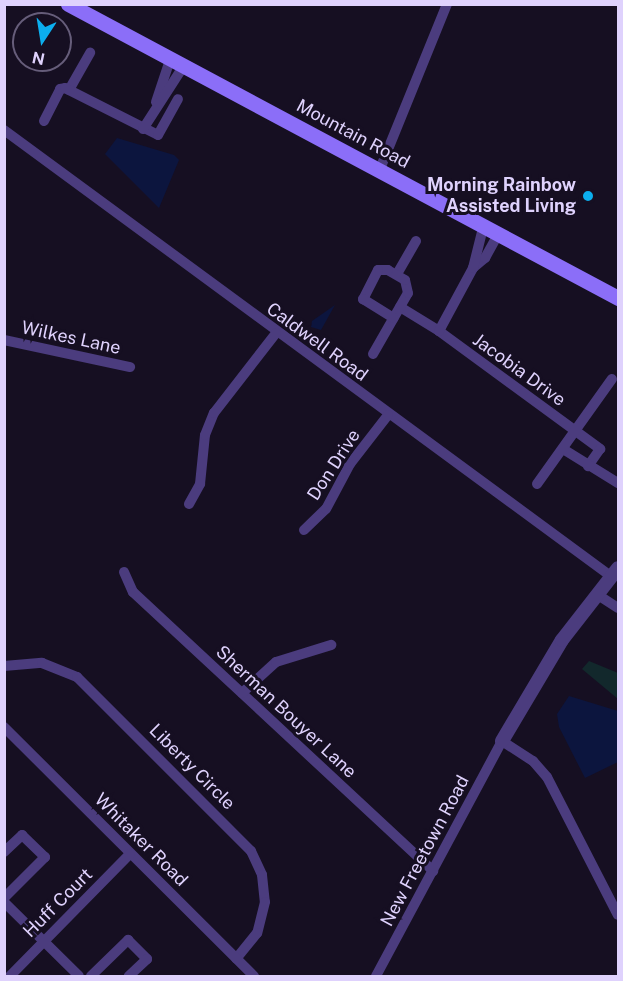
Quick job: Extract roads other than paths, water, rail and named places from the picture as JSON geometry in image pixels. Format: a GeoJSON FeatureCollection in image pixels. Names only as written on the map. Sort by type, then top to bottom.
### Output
{"type":"FeatureCollection","features":[{"type":"Feature","properties":{"kind":"main road","name":"Mountain Road"},"geometry":{"type":"LineString","coordinates":[[68,4],[177,64],[380,169],[490,232],[618,298]]}},
{"type":"Feature","properties":{"kind":"street"},"geometry":{"type":"LineString","coordinates":[[380,169],[447,4]]}},
{"type":"Feature","properties":{"kind":"street"},"geometry":{"type":"LineString","coordinates":[[67,89],[90,53]]}},
{"type":"Feature","properties":{"kind":"street"},"geometry":{"type":"LineString","coordinates":[[142,129],[177,64]]}},
{"type":"Feature","properties":{"kind":"street"},"geometry":{"type":"LineString","coordinates":[[44,121],[60,89],[67,89],[142,129],[158,135],[178,99]]}},
{"type":"Feature","properties":{"kind":"street","name":"Caldwell Road"},"geometry":{"type":"LineString","coordinates":[[4,130],[388,415],[615,573]]}},
{"type":"Feature","properties":{"kind":"street"},"geometry":{"type":"LineString","coordinates":[[473,268],[484,258],[490,232]]}},
{"type":"Feature","properties":{"kind":"street"},"geometry":{"type":"LineString","coordinates":[[439,331],[490,232]]}},
{"type":"Feature","properties":{"kind":"street"},"geometry":{"type":"LineString","coordinates":[[397,274],[416,241]]}},
{"type":"Feature","properties":{"kind":"street"},"geometry":{"type":"LineString","coordinates":[[373,354],[394,318],[400,307],[408,286],[397,274],[378,270],[363,294],[366,302],[394,318]]}},
{"type":"Feature","properties":{"kind":"street","name":"Jacobia Drive"},"geometry":{"type":"LineString","coordinates":[[400,307],[439,331],[600,449],[588,466]]}},
{"type":"Feature","properties":{"kind":"street"},"geometry":{"type":"LineString","coordinates":[[189,504],[200,484],[205,435],[214,413],[276,333]]}},
{"type":"Feature","properties":{"kind":"street","name":"Wilkes Lane"},"geometry":{"type":"LineString","coordinates":[[4,340],[130,367]]}},
{"type":"Feature","properties":{"kind":"street"},"geometry":{"type":"LineString","coordinates":[[537,484],[612,379]]}},
{"type":"Feature","properties":{"kind":"street","name":"Don Drive"},"geometry":{"type":"LineString","coordinates":[[304,530],[326,508],[343,474],[388,415]]}},
{"type":"Feature","properties":{"kind":"street"},"geometry":{"type":"LineString","coordinates":[[563,449],[618,483]]}},
{"type":"Feature","properties":{"kind":"street","name":"Sherman Bouyer Lane"},"geometry":{"type":"LineString","coordinates":[[124,572],[133,592],[433,871]]}},
{"type":"Feature","properties":{"kind":"street"},"geometry":{"type":"LineString","coordinates":[[615,573],[554,652],[502,741],[533,761],[548,777],[618,915]]}},
{"type":"Feature","properties":{"kind":"street"},"geometry":{"type":"LineString","coordinates":[[598,595],[618,608]]}},
{"type":"Feature","properties":{"kind":"street"},"geometry":{"type":"LineString","coordinates":[[242,693],[276,662],[331,645]]}},
{"type":"Feature","properties":{"kind":"street","name":"Liberty Circle"},"geometry":{"type":"LineString","coordinates":[[4,666],[42,663],[77,677],[251,851],[262,875],[265,903],[257,933],[236,960]]}},
{"type":"Feature","properties":{"kind":"street","name":"Whitaker Road"},"geometry":{"type":"LineString","coordinates":[[4,727],[254,976]]}},
{"type":"Feature","properties":{"kind":"street","name":"New Freetown Road"},"geometry":{"type":"LineString","coordinates":[[376,976],[502,741]]}},
{"type":"Feature","properties":{"kind":"street"},"geometry":{"type":"LineString","coordinates":[[4,852],[22,835],[45,857],[6,904],[79,976]]}},
{"type":"Feature","properties":{"kind":"street","name":"Huff Court"},"geometry":{"type":"LineString","coordinates":[[10,976],[130,854]]}},
{"type":"Feature","properties":{"kind":"street"},"geometry":{"type":"LineString","coordinates":[[91,976],[128,940],[147,959],[129,976]]}},
{"type":"Feature","properties":{"kind":"place","name":"Morning Rainbow Assisted Living"},"geometry":{"type":"Point","coordinates":[588,196]}}]}
